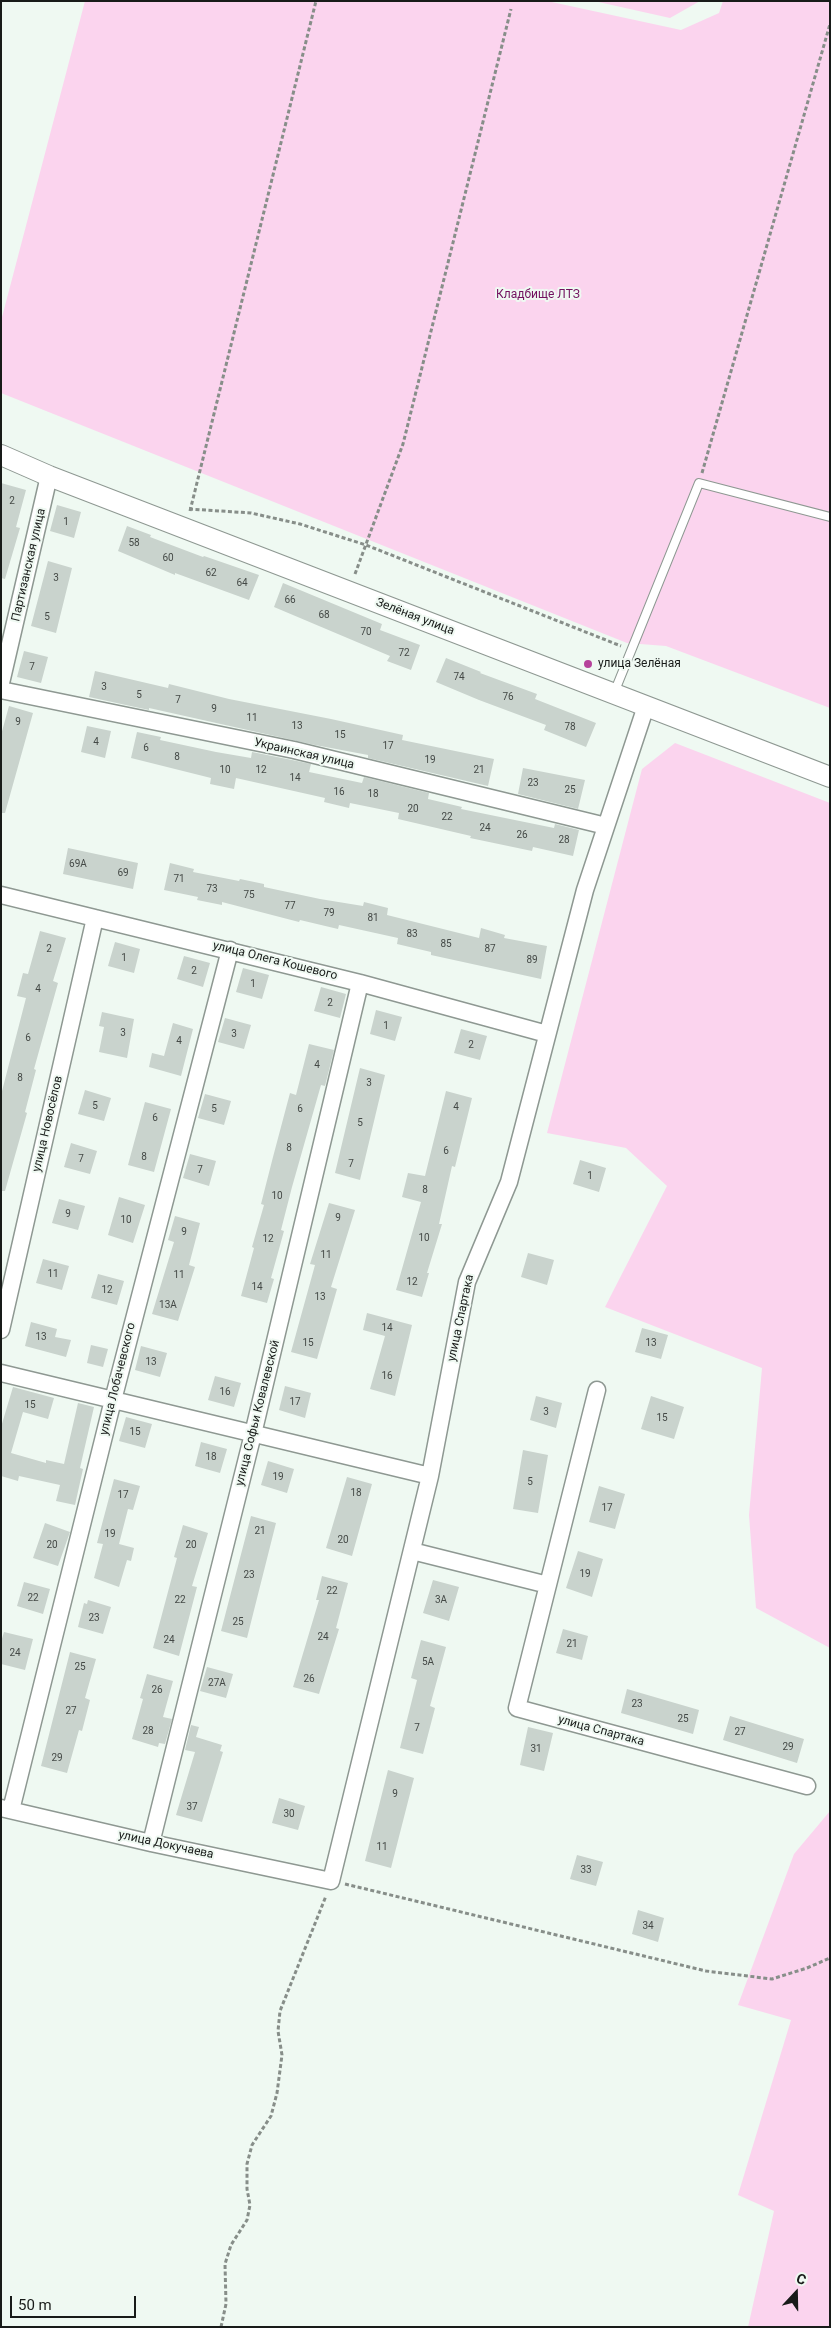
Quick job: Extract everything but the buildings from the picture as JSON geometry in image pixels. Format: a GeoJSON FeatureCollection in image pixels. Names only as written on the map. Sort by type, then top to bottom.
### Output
{"type":"FeatureCollection","features":[{"type":"Feature","properties":{"kind":"street","name":"Зелёная улица"},"geometry":{"type":"LineString","coordinates":[[1,455],[49,476],[188,519],[348,591],[830,776]]}},
{"type":"Feature","properties":{"kind":"street","name":"Партизанская улица"},"geometry":{"type":"LineString","coordinates":[[1,683],[49,476]]}},
{"type":"Feature","properties":{"kind":"street","name":"Украинская улица"},"geometry":{"type":"LineString","coordinates":[[1,690],[294,750],[606,826]]}},
{"type":"Feature","properties":{"kind":"street","name":"улица Спартака"},"geometry":{"type":"LineString","coordinates":[[331,1881],[430,1476],[467,1282],[509,1182],[585,890],[646,706]]}},
{"type":"Feature","properties":{"kind":"street","name":"улица Олега Кошевого"},"geometry":{"type":"LineString","coordinates":[[1,895],[360,983],[547,1034]]}},
{"type":"Feature","properties":{"kind":"street","name":"улица Новосёлов"},"geometry":{"type":"LineString","coordinates":[[1,1330],[95,918]]}},
{"type":"Feature","properties":{"kind":"street","name":"улица Лобачевского"},"geometry":{"type":"LineString","coordinates":[[6,1809],[230,950]]}},
{"type":"Feature","properties":{"kind":"street","name":"улица Софьи Ковалевской"},"geometry":{"type":"LineString","coordinates":[[151,1843],[253,1434],[360,983]]}},
{"type":"Feature","properties":{"kind":"street"},"geometry":{"type":"LineString","coordinates":[[1,1373],[430,1476]]}},
{"type":"Feature","properties":{"kind":"street","name":"улица Спартака"},"geometry":{"type":"LineString","coordinates":[[597,1390],[517,1708],[807,1786]]}},
{"type":"Feature","properties":{"kind":"street"},"geometry":{"type":"LineString","coordinates":[[412,1551],[548,1585]]}},
{"type":"Feature","properties":{"kind":"street","name":"улица Докучаева"},"geometry":{"type":"LineString","coordinates":[[6,1809],[151,1843],[331,1881]]}},
{"type":"Feature","properties":{"kind":"lane"},"geometry":{"type":"LineString","coordinates":[[614,694],[699,483],[830,517]]}},
{"type":"Feature","properties":{"kind":"path"},"geometry":{"type":"LineString","coordinates":[[188,519],[316,1]]}},
{"type":"Feature","properties":{"kind":"path"},"geometry":{"type":"LineString","coordinates":[[348,591],[403,444],[511,9]]}},
{"type":"Feature","properties":{"kind":"path"},"geometry":{"type":"LineString","coordinates":[[699,483],[830,24]]}},
{"type":"Feature","properties":{"kind":"path"},"geometry":{"type":"LineString","coordinates":[[181,506],[188,519]]}},
{"type":"Feature","properties":{"kind":"path"},"geometry":{"type":"LineString","coordinates":[[188,519],[251,513],[300,524],[366,544],[632,650]]}},
{"type":"Feature","properties":{"kind":"path"},"geometry":{"type":"LineString","coordinates":[[221,2327],[226,2304],[225,2264],[231,2245],[247,2220],[250,2205],[247,2189],[249,2155],[252,2145],[271,2116],[277,2094],[282,2055],[278,2031],[280,2011],[312,1934],[331,1881],[706,1971],[772,1978],[807,1968],[830,1958]]}},
{"type":"Feature","properties":{"kind":"green space","name":"Кладбище ЛТЗ"},"geometry":{"type":"Polygon","coordinates":[[[85,1],[547,1],[681,30],[719,13],[723,1],[830,1],[830,708],[666,646],[627,643],[1,393],[1,321],[85,1]]]}},
{"type":"Feature","properties":{"kind":"green space"},"geometry":{"type":"Polygon","coordinates":[[[594,1],[700,1],[670,18],[594,1]]]}},
{"type":"Feature","properties":{"kind":"green space"},"geometry":{"type":"Polygon","coordinates":[[[675,743],[830,803],[830,1648],[756,1608],[749,1515],[762,1368],[605,1307],[667,1186],[626,1148],[547,1133],[642,769],[675,743]]]}},
{"type":"Feature","properties":{"kind":"green space"},"geometry":{"type":"Polygon","coordinates":[[[830,1811],[830,2327],[748,2327],[774,2211],[738,2195],[791,2020],[738,2005],[794,1854],[830,1811]]]}},
{"type":"Feature","properties":{"kind":"place","name":"улица Зелёная"},"geometry":{"type":"Point","coordinates":[588,664]}}]}
